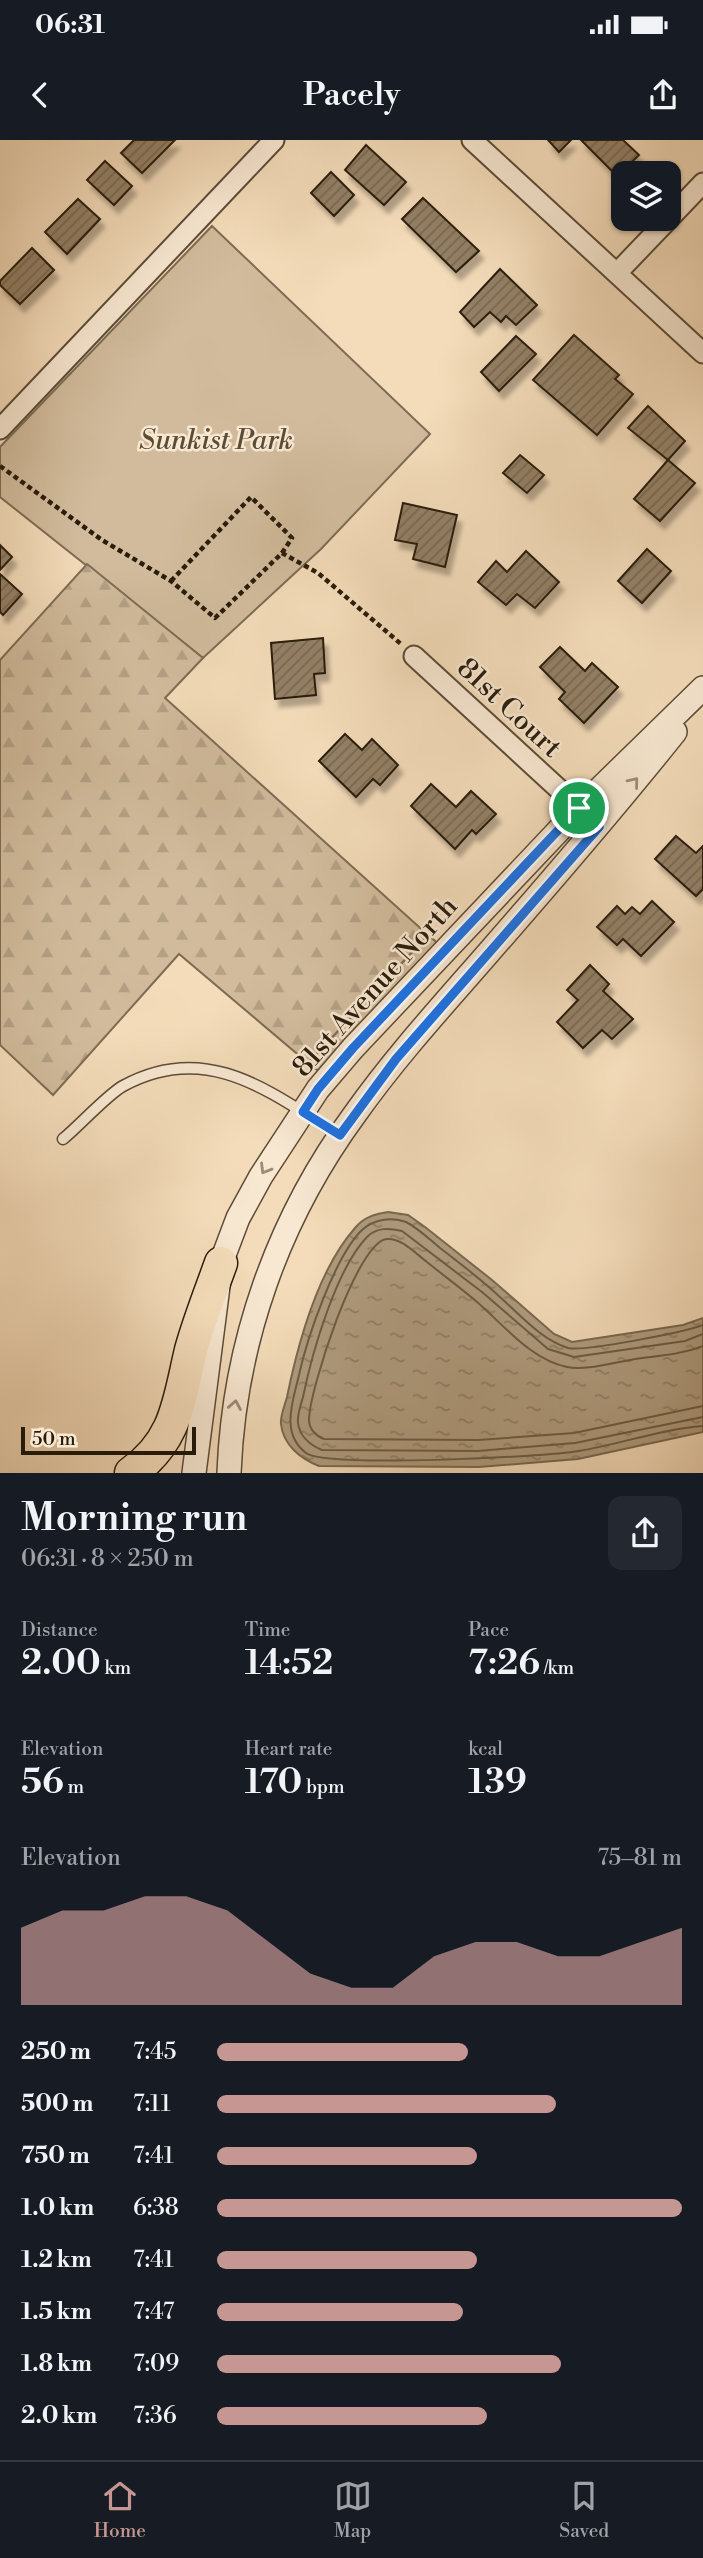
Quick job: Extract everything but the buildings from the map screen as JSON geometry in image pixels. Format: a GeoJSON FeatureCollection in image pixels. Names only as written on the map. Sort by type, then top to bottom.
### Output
{"type":"FeatureCollection","features":[{"type":"Feature","properties":{"kind":"highway"},"geometry":{"type":"LineString","coordinates":[[131,1473],[153,1455],[175,1418],[192,1349],[221,1262]]}},
{"type":"Feature","properties":{"kind":"street"},"geometry":{"type":"LineString","coordinates":[[0,429],[274,140]]}},
{"type":"Feature","properties":{"kind":"street"},"geometry":{"type":"LineString","coordinates":[[472,140],[703,352]]}},
{"type":"Feature","properties":{"kind":"street"},"geometry":{"type":"LineString","coordinates":[[617,273],[703,183]]}},
{"type":"Feature","properties":{"kind":"street","name":"81st Court"},"geometry":{"type":"LineString","coordinates":[[414,656],[599,827]]}},
{"type":"Feature","properties":{"kind":"street","name":"81st Avenue North"},"geometry":{"type":"LineString","coordinates":[[194,1473],[221,1262],[238,1219],[261,1175],[318,1089],[353,1048],[579,808],[703,688]]}},
{"type":"Feature","properties":{"kind":"street"},"geometry":{"type":"LineString","coordinates":[[229,1473],[231,1431],[245,1351],[265,1277],[307,1188],[340,1135],[396,1059],[599,827],[703,697]]}},
{"type":"Feature","properties":{"kind":"lane"},"geometry":{"type":"LineString","coordinates":[[63,1139],[122,1086],[161,1071],[212,1069],[261,1086],[340,1135]]}},
{"type":"Feature","properties":{"kind":"path"},"geometry":{"type":"LineString","coordinates":[[0,466],[102,540],[171,581],[215,618],[282,553],[292,538],[251,498],[171,581]]}},
{"type":"Feature","properties":{"kind":"path"},"geometry":{"type":"LineString","coordinates":[[282,553],[318,573],[414,656]]}},
{"type":"Feature","properties":{"kind":"green space","name":"Sunkist Park"},"geometry":{"type":"Polygon","coordinates":[[[212,226],[430,434],[321,549],[203,658],[0,497],[0,447],[212,226]]]}},
{"type":"Feature","properties":{"kind":"green space"},"geometry":{"type":"Polygon","coordinates":[[[87,564],[203,658],[165,698],[428,935],[308,1063],[179,954],[53,1095],[0,1045],[0,660],[87,564]]]}},
{"type":"Feature","properties":{"kind":"green space"},"geometry":{"type":"Polygon","coordinates":[[[428,935],[440,945],[321,1073],[308,1063],[428,935]]]}},
{"type":"Feature","properties":{"kind":"water"},"geometry":{"type":"Polygon","coordinates":[[[388,1212],[408,1215],[425,1227],[554,1334],[572,1342],[683,1325],[703,1318],[703,1432],[578,1459],[479,1467],[319,1466],[300,1455],[285,1438],[281,1421],[311,1308],[330,1265],[355,1228],[370,1217],[388,1212]]]}},
{"type":"Feature","properties":{"kind":"route"},"geometry":{"type":"LineString","coordinates":[[579,808],[599,827],[396,1059],[340,1135],[303,1112],[318,1089],[353,1048],[579,808]]}}]}
